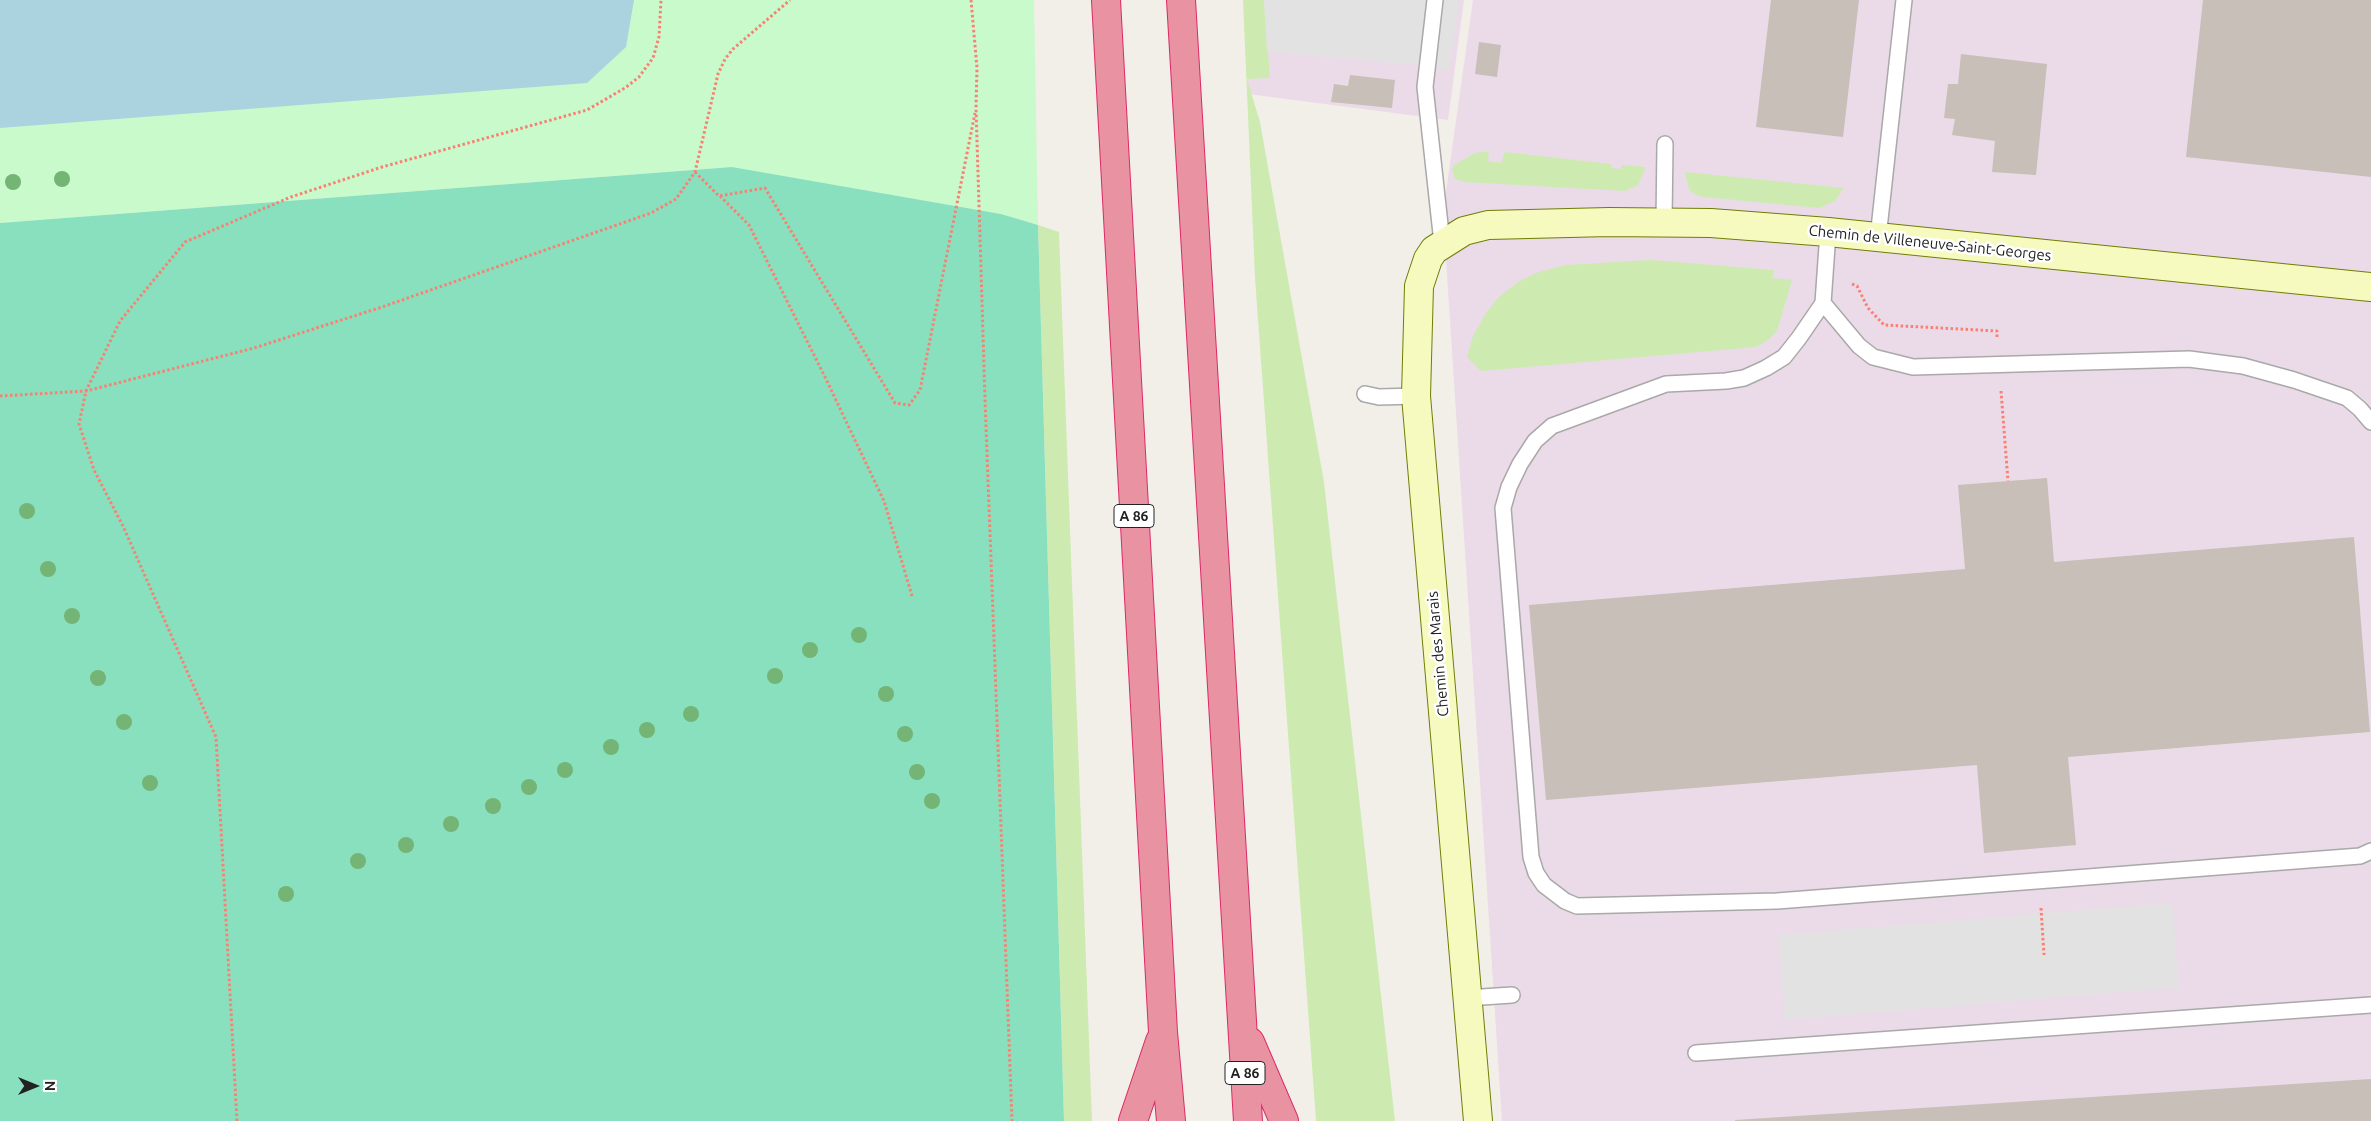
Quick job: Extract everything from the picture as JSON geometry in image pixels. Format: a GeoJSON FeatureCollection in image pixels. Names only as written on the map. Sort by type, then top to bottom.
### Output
{"type":"FeatureCollection","features":[{"type":"Feature","properties":{"kind":"highway","name":"A 86"},"geometry":{"type":"LineString","coordinates":[[1106,0],[1163,1032],[1171,1121]]}},
{"type":"Feature","properties":{"kind":"highway","name":"A 86"},"geometry":{"type":"LineString","coordinates":[[1181,0],[1248,1121]]}},
{"type":"Feature","properties":{"kind":"highway"},"geometry":{"type":"LineString","coordinates":[[1242,1024],[1284,1121]]}},
{"type":"Feature","properties":{"kind":"highway"},"geometry":{"type":"LineString","coordinates":[[1133,1121],[1163,1032]]}},
{"type":"Feature","properties":{"kind":"street","name":"Chemin de Villeneuve-Saint-Georges"},"geometry":{"type":"LineString","coordinates":[[1488,225],[1711,223],[1828,232],[2371,287]]}},
{"type":"Feature","properties":{"kind":"street","name":"Chemin des Marais"},"geometry":{"type":"LineString","coordinates":[[1478,1121],[1416,396],[1419,286],[1428,259],[1442,242],[1464,231],[1488,225]]}},
{"type":"Feature","properties":{"kind":"lane"},"geometry":{"type":"LineString","coordinates":[[1435,0],[1424,87],[1442,242]]}},
{"type":"Feature","properties":{"kind":"lane"},"geometry":{"type":"LineString","coordinates":[[1878,238],[1904,0]]}},
{"type":"Feature","properties":{"kind":"lane"},"geometry":{"type":"LineString","coordinates":[[1664,222],[1665,144]]}},
{"type":"Feature","properties":{"kind":"lane"},"geometry":{"type":"LineString","coordinates":[[1828,232],[1823,303],[1784,357],[1744,378],[1726,381],[1666,384],[1552,426],[1535,441],[1509,487],[1503,508],[1520,751],[1530,857],[1536,874],[1544,885],[1565,901],[1577,906],[1777,901],[2360,856],[2371,851]]}},
{"type":"Feature","properties":{"kind":"lane"},"geometry":{"type":"LineString","coordinates":[[1823,303],[1859,346],[1873,357],[1913,367],[2189,359],[2243,366],[2294,380],[2347,398],[2360,408],[2371,422]]}},
{"type":"Feature","properties":{"kind":"lane"},"geometry":{"type":"LineString","coordinates":[[1365,394],[1379,397],[1416,396]]}},
{"type":"Feature","properties":{"kind":"lane"},"geometry":{"type":"LineString","coordinates":[[1467,998],[1512,995]]}},
{"type":"Feature","properties":{"kind":"lane"},"geometry":{"type":"LineString","coordinates":[[1696,1053],[2371,1005]]}},
{"type":"Feature","properties":{"kind":"path"},"geometry":{"type":"LineString","coordinates":[[237,1121],[216,737],[123,526],[94,470],[79,424],[86,391],[120,321],[185,242],[291,197],[382,167],[587,110],[625,88],[639,77],[653,58],[659,37],[661,0]]}},
{"type":"Feature","properties":{"kind":"path"},"geometry":{"type":"LineString","coordinates":[[0,396],[86,391],[254,348],[382,307],[651,212],[676,199],[694,172],[716,83],[725,59],[790,0]]}},
{"type":"Feature","properties":{"kind":"path"},"geometry":{"type":"LineString","coordinates":[[971,0],[976,68],[1012,1121]]}},
{"type":"Feature","properties":{"kind":"path"},"geometry":{"type":"LineString","coordinates":[[719,196],[765,188],[894,403],[909,405],[920,390],[976,108]]}},
{"type":"Feature","properties":{"kind":"path"},"geometry":{"type":"LineString","coordinates":[[694,172],[749,225],[884,501],[912,596]]}},
{"type":"Feature","properties":{"kind":"shaded area"},"geometry":{"type":"Polygon","coordinates":[[[1245,0],[1464,0],[1448,120],[1248,94],[1245,0]]]}},
{"type":"Feature","properties":{"kind":"shaded area"},"geometry":{"type":"Polygon","coordinates":[[[1264,0],[1459,0],[1449,70],[1411,64],[1267,52],[1264,0]]]}},
{"type":"Feature","properties":{"kind":"shaded area"},"geometry":{"type":"Polygon","coordinates":[[[1473,0],[2371,0],[2371,1121],[1502,1121],[1443,213],[1473,0]]]}},
{"type":"Feature","properties":{"kind":"shaded area"},"geometry":{"type":"Polygon","coordinates":[[[2172,903],[2179,987],[1785,1020],[1778,935],[2172,903]]]}},
{"type":"Feature","properties":{"kind":"green space"},"geometry":{"type":"Polygon","coordinates":[[[0,0],[1034,0],[1038,225],[1001,214],[732,167],[0,223],[0,0]]]}},
{"type":"Feature","properties":{"kind":"green space"},"geometry":{"type":"Polygon","coordinates":[[[1243,0],[1264,0],[1270,78],[1247,79],[1260,122],[1324,482],[1395,1121],[1316,1121],[1255,278],[1243,0]]]}},
{"type":"Feature","properties":{"kind":"green space"},"geometry":{"type":"Polygon","coordinates":[[[1489,151],[1488,161],[1502,163],[1504,152],[1611,164],[1612,168],[1621,169],[1621,165],[1646,167],[1638,185],[1625,191],[1464,182],[1455,179],[1452,170],[1454,165],[1475,153],[1489,151]]]}},
{"type":"Feature","properties":{"kind":"green space"},"geometry":{"type":"Polygon","coordinates":[[[732,167],[1001,214],[1038,225],[1064,1121],[0,1121],[0,223],[732,167]]]}},
{"type":"Feature","properties":{"kind":"green space"},"geometry":{"type":"Polygon","coordinates":[[[1685,172],[1844,188],[1835,201],[1819,208],[1703,197],[1694,194],[1689,189],[1685,172]]]}},
{"type":"Feature","properties":{"kind":"green space"},"geometry":{"type":"Polygon","coordinates":[[[1038,225],[1059,232],[1092,1121],[1064,1121],[1038,225]]]}},
{"type":"Feature","properties":{"kind":"green space"},"geometry":{"type":"Polygon","coordinates":[[[1651,260],[1774,270],[1772,278],[1792,280],[1777,331],[1768,340],[1756,347],[1481,371],[1467,357],[1473,336],[1486,313],[1499,297],[1518,282],[1536,273],[1565,265],[1651,260]]]}},
{"type":"Feature","properties":{"kind":"water"},"geometry":{"type":"Polygon","coordinates":[[[0,0],[634,0],[626,47],[587,83],[0,128],[0,0]]]}},
{"type":"Feature","properties":{"kind":"building"},"geometry":{"type":"Polygon","coordinates":[[[1771,0],[1859,0],[1843,137],[1756,127],[1771,0]]]}},
{"type":"Feature","properties":{"kind":"building"},"geometry":{"type":"Polygon","coordinates":[[[2203,0],[2371,0],[2371,177],[2186,157],[2203,0]]]}},
{"type":"Feature","properties":{"kind":"building"},"geometry":{"type":"Polygon","coordinates":[[[1479,42],[1501,45],[1497,77],[1475,74],[1479,42]]]}},
{"type":"Feature","properties":{"kind":"building"},"geometry":{"type":"Polygon","coordinates":[[[1961,54],[2047,64],[2036,175],[1992,172],[1995,141],[1952,135],[1955,119],[1944,118],[1948,84],[1958,84],[1961,54]]]}},
{"type":"Feature","properties":{"kind":"building"},"geometry":{"type":"Polygon","coordinates":[[[1350,75],[1395,80],[1392,108],[1331,102],[1334,84],[1348,86],[1350,75]]]}},
{"type":"Feature","properties":{"kind":"building"},"geometry":{"type":"Polygon","coordinates":[[[2047,478],[2054,562],[2354,537],[2370,732],[2068,757],[2076,845],[1984,853],[1977,765],[1546,800],[1529,605],[1965,569],[1958,485],[2047,478]]]}},
{"type":"Feature","properties":{"kind":"building"},"geometry":{"type":"Polygon","coordinates":[[[2371,1079],[2371,1121],[1735,1121],[1735,1120],[2371,1079]]]}}]}
